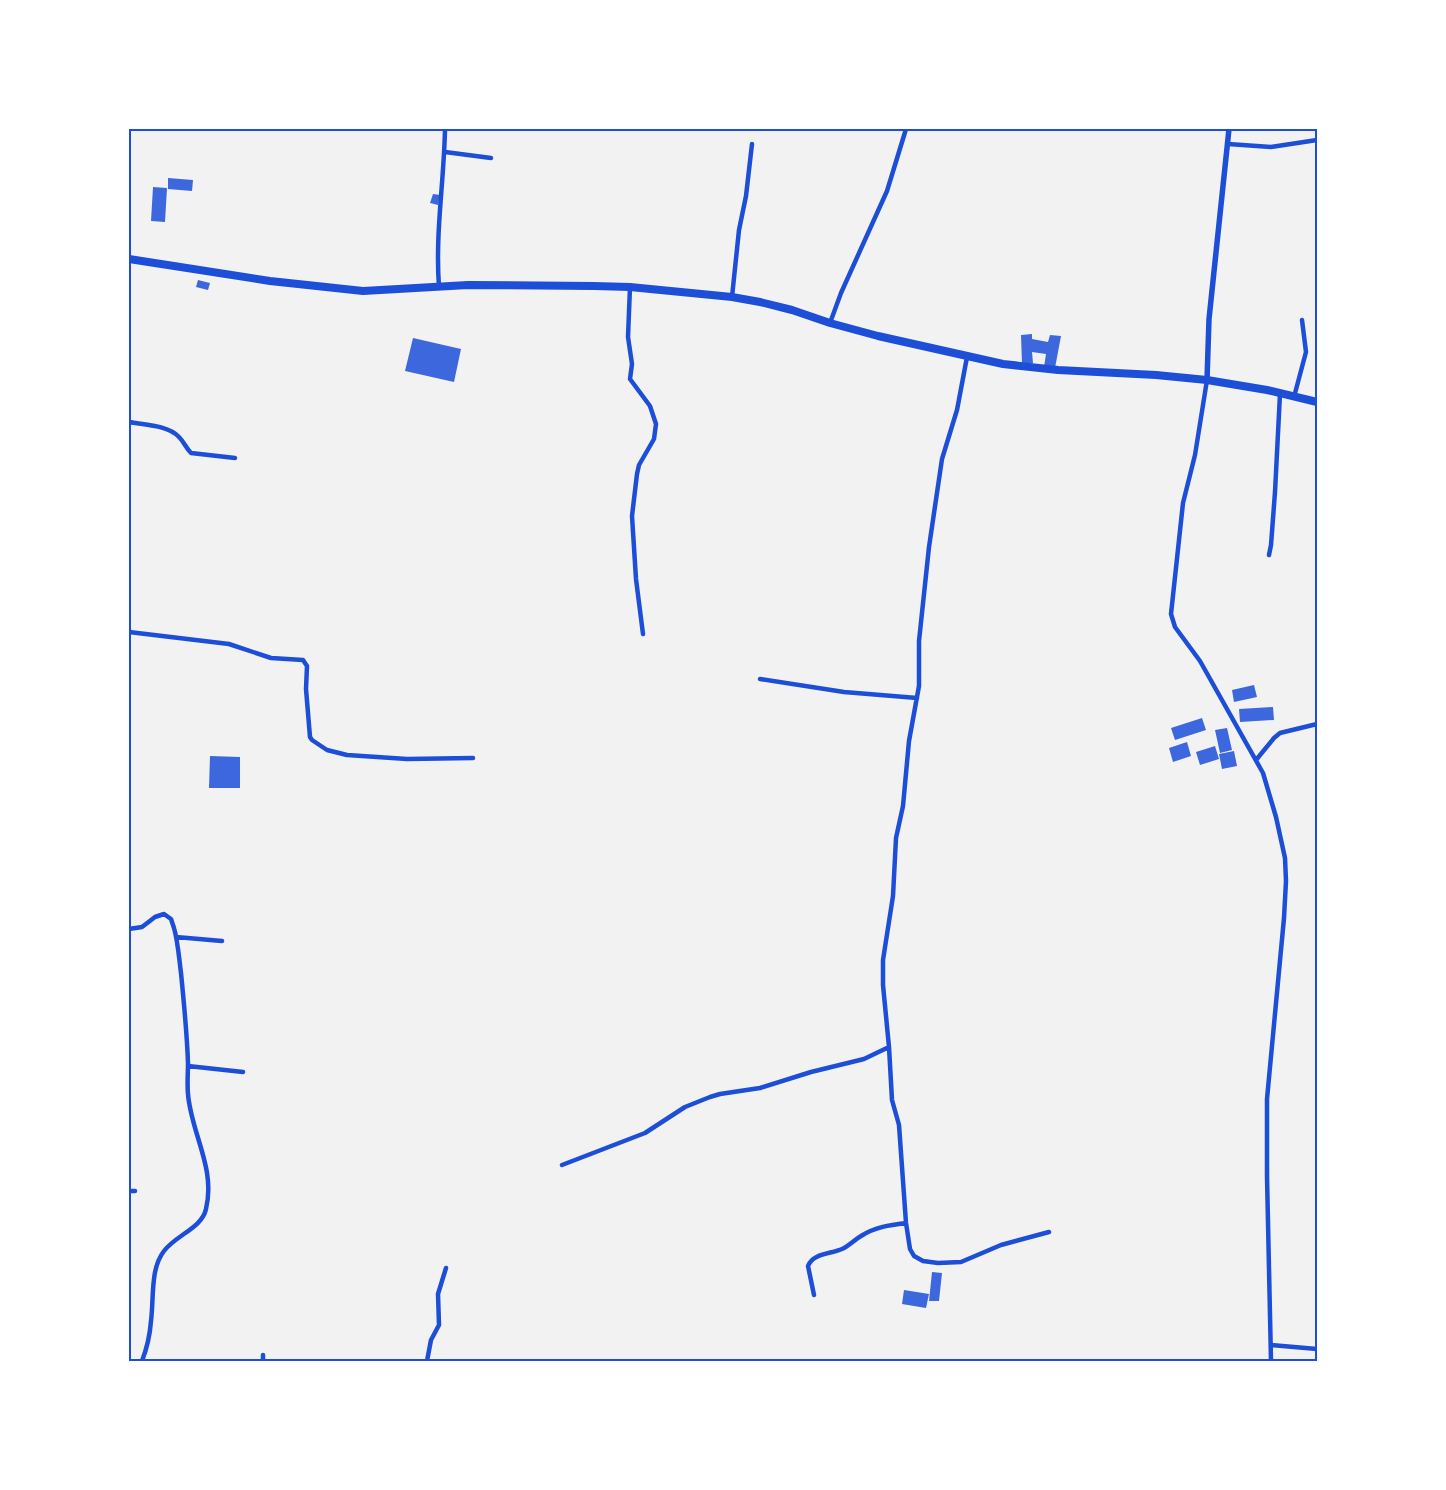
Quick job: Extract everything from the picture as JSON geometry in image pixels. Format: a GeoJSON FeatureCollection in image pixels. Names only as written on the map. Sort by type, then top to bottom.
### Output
{"type":"FeatureCollection","features":[{"type":"Feature","properties":{"kind":"main road"},"geometry":{"type":"LineString","coordinates":[[129,259],[270,281],[363,290],[493,285],[630,287],[732,297],[792,310],[830,323],[967,357],[1039,368],[1207,380],[1317,402]]}},
{"type":"Feature","properties":{"kind":"street"},"geometry":{"type":"LineString","coordinates":[[439,287],[438,238],[445,129]]}},
{"type":"Feature","properties":{"kind":"street"},"geometry":{"type":"LineString","coordinates":[[830,323],[884,198],[906,129]]}},
{"type":"Feature","properties":{"kind":"street"},"geometry":{"type":"LineString","coordinates":[[1229,129],[1209,319],[1207,380],[1195,455],[1183,503],[1171,619],[1200,661],[1256,760],[1272,798],[1283,844],[1286,868],[1283,925],[1267,1099],[1271,1361]]}},
{"type":"Feature","properties":{"kind":"street"},"geometry":{"type":"LineString","coordinates":[[1228,144],[1271,146],[1317,140]]}},
{"type":"Feature","properties":{"kind":"street"},"geometry":{"type":"LineString","coordinates":[[732,297],[739,230],[746,196],[752,144]]}},
{"type":"Feature","properties":{"kind":"street"},"geometry":{"type":"LineString","coordinates":[[445,152],[491,158]]}},
{"type":"Feature","properties":{"kind":"street"},"geometry":{"type":"LineString","coordinates":[[630,287],[628,337],[632,364],[630,379],[650,406],[656,424],[656,433],[652,445],[639,465],[632,516],[636,579],[643,634]]}},
{"type":"Feature","properties":{"kind":"street"},"geometry":{"type":"LineString","coordinates":[[1294,397],[1306,352],[1302,320]]}},
{"type":"Feature","properties":{"kind":"street"},"geometry":{"type":"LineString","coordinates":[[967,357],[957,410],[944,449],[940,470],[920,623],[917,698],[909,742],[903,806],[896,838],[893,896],[883,960],[883,985],[892,1100],[899,1125],[906,1223],[910,1249],[914,1256],[923,1261],[938,1263],[961,1262],[1001,1245],[1049,1232]]}},
{"type":"Feature","properties":{"kind":"street"},"geometry":{"type":"LineString","coordinates":[[1269,555],[1275,501],[1280,394]]}},
{"type":"Feature","properties":{"kind":"street"},"geometry":{"type":"LineString","coordinates":[[129,422],[172,431],[180,437],[191,453],[235,458]]}},
{"type":"Feature","properties":{"kind":"street"},"geometry":{"type":"LineString","coordinates":[[129,632],[229,644],[271,658],[302,660],[307,666],[306,689],[310,736],[316,743],[331,752],[407,760],[473,758]]}},
{"type":"Feature","properties":{"kind":"street"},"geometry":{"type":"LineString","coordinates":[[760,678],[844,692],[917,698]]}},
{"type":"Feature","properties":{"kind":"street"},"geometry":{"type":"LineString","coordinates":[[1256,760],[1280,733],[1317,724]]}},
{"type":"Feature","properties":{"kind":"street"},"geometry":{"type":"LineString","coordinates":[[129,929],[142,927],[155,917],[164,914],[171,919],[176,937],[186,1020],[188,1094],[191,1114],[206,1165],[209,1195],[206,1211],[198,1223],[164,1250],[158,1262],[147,1347],[142,1361]]}},
{"type":"Feature","properties":{"kind":"street"},"geometry":{"type":"LineString","coordinates":[[176,937],[222,941]]}},
{"type":"Feature","properties":{"kind":"street"},"geometry":{"type":"LineString","coordinates":[[562,1165],[645,1133],[685,1107],[710,1097],[760,1088],[811,1072],[864,1060],[889,1047]]}},
{"type":"Feature","properties":{"kind":"street"},"geometry":{"type":"LineString","coordinates":[[188,1066],[243,1072]]}},
{"type":"Feature","properties":{"kind":"street"},"geometry":{"type":"LineString","coordinates":[[129,1191],[135,1191]]}},
{"type":"Feature","properties":{"kind":"street"},"geometry":{"type":"LineString","coordinates":[[814,1295],[808,1266],[815,1258],[844,1248],[858,1237],[874,1229],[906,1223]]}},
{"type":"Feature","properties":{"kind":"street"},"geometry":{"type":"LineString","coordinates":[[427,1361],[431,1340],[439,1325],[438,1294],[446,1268]]}},
{"type":"Feature","properties":{"kind":"street"},"geometry":{"type":"LineString","coordinates":[[1271,1345],[1317,1349]]}},
{"type":"Feature","properties":{"kind":"street"},"geometry":{"type":"LineString","coordinates":[[262,1361],[263,1355]]}},
{"type":"Feature","properties":{"kind":"building"},"geometry":{"type":"Polygon","coordinates":[[[168,178],[193,180],[192,191],[168,189],[168,178]]]}},
{"type":"Feature","properties":{"kind":"building"},"geometry":{"type":"Polygon","coordinates":[[[153,187],[167,188],[165,222],[151,221],[153,187]]]}},
{"type":"Feature","properties":{"kind":"building"},"geometry":{"type":"Polygon","coordinates":[[[433,194],[440,195],[438,205],[430,203],[433,194]]]}},
{"type":"Feature","properties":{"kind":"building"},"geometry":{"type":"Polygon","coordinates":[[[198,280],[210,283],[208,290],[196,287],[198,280]]]}},
{"type":"Feature","properties":{"kind":"building"},"geometry":{"type":"Polygon","coordinates":[[[1032,334],[1032,339],[1048,342],[1050,335],[1061,336],[1055,368],[1044,367],[1046,354],[1032,352],[1033,363],[1022,364],[1021,335],[1032,334]]]}},
{"type":"Feature","properties":{"kind":"building"},"geometry":{"type":"Polygon","coordinates":[[[413,338],[461,349],[454,382],[405,371],[413,338]]]}},
{"type":"Feature","properties":{"kind":"building"},"geometry":{"type":"Polygon","coordinates":[[[1254,685],[1257,697],[1234,702],[1232,690],[1254,685]]]}},
{"type":"Feature","properties":{"kind":"building"},"geometry":{"type":"Polygon","coordinates":[[[1273,707],[1274,720],[1240,722],[1239,709],[1273,707]]]}},
{"type":"Feature","properties":{"kind":"building"},"geometry":{"type":"Polygon","coordinates":[[[1202,718],[1206,730],[1175,740],[1171,728],[1202,718]]]}},
{"type":"Feature","properties":{"kind":"building"},"geometry":{"type":"Polygon","coordinates":[[[1227,728],[1232,750],[1220,753],[1215,730],[1227,728]]]}},
{"type":"Feature","properties":{"kind":"building"},"geometry":{"type":"Polygon","coordinates":[[[1187,742],[1191,756],[1173,762],[1169,748],[1187,742]]]}},
{"type":"Feature","properties":{"kind":"building"},"geometry":{"type":"Polygon","coordinates":[[[1215,746],[1219,759],[1200,765],[1196,752],[1215,746]]]}},
{"type":"Feature","properties":{"kind":"building"},"geometry":{"type":"Polygon","coordinates":[[[1234,751],[1237,766],[1222,769],[1219,754],[1234,751]]]}},
{"type":"Feature","properties":{"kind":"building"},"geometry":{"type":"Polygon","coordinates":[[[210,756],[240,757],[240,788],[209,788],[210,756]]]}},
{"type":"Feature","properties":{"kind":"building"},"geometry":{"type":"Polygon","coordinates":[[[932,1272],[942,1273],[939,1301],[929,1301],[932,1272]]]}},
{"type":"Feature","properties":{"kind":"building"},"geometry":{"type":"Polygon","coordinates":[[[904,1290],[929,1294],[926,1308],[902,1304],[904,1290]]]}}]}
